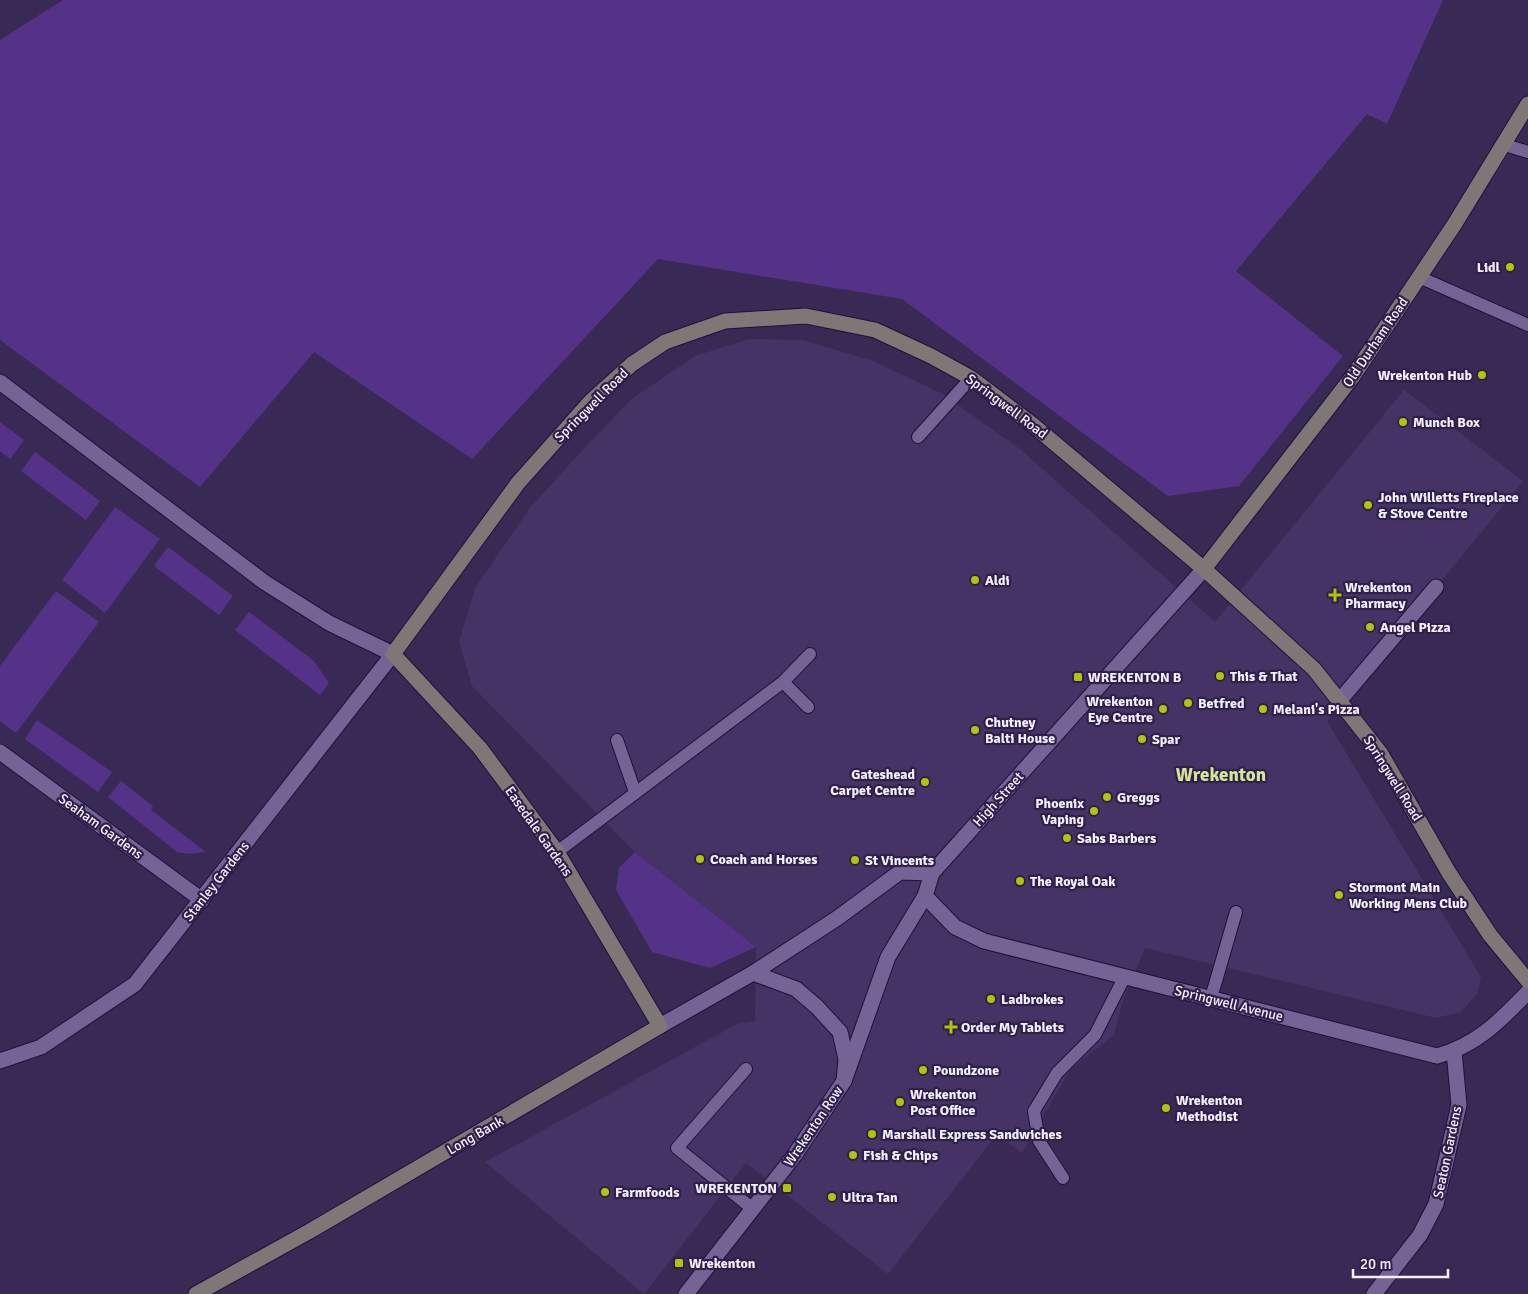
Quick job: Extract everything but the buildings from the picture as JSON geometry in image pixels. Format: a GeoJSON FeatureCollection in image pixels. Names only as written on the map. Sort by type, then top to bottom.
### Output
{"type":"FeatureCollection","features":[{"type":"Feature","properties":{"kind":"main road","name":"Old Durham Road"},"geometry":{"type":"LineString","coordinates":[[1204,569],[1353,376],[1505,145],[1528,104]]}},
{"type":"Feature","properties":{"kind":"main road","name":"Springwell Road"},"geometry":{"type":"LineString","coordinates":[[393,654],[518,483],[591,401],[632,364],[665,342],[725,321],[806,316],[875,330],[931,356],[972,378],[1033,425],[1204,569],[1314,669],[1381,754],[1449,872],[1490,935],[1528,981]]}},
{"type":"Feature","properties":{"kind":"main road","name":"Easedale Gardens"},"geometry":{"type":"LineString","coordinates":[[393,654],[480,748],[557,852],[660,1026]]}},
{"type":"Feature","properties":{"kind":"main road","name":"Long Bank"},"geometry":{"type":"LineString","coordinates":[[196,1294],[310,1231],[660,1026]]}},
{"type":"Feature","properties":{"kind":"street"},"geometry":{"type":"LineString","coordinates":[[0,382],[264,582],[329,623],[393,654]]}},
{"type":"Feature","properties":{"kind":"street","name":"High Street"},"geometry":{"type":"LineString","coordinates":[[932,873],[1204,569]]}},
{"type":"Feature","properties":{"kind":"street"},"geometry":{"type":"LineString","coordinates":[[1340,700],[1436,587]]}},
{"type":"Feature","properties":{"kind":"street","name":"Stanley Gardens"},"geometry":{"type":"LineString","coordinates":[[0,1062],[40,1047],[135,984],[393,654]]}},
{"type":"Feature","properties":{"kind":"street","name":"Seaham Gardens"},"geometry":{"type":"LineString","coordinates":[[0,752],[202,900]]}},
{"type":"Feature","properties":{"kind":"street"},"geometry":{"type":"LineString","coordinates":[[753,973],[836,919],[900,872],[932,873],[925,896],[888,957],[844,1080]]}},
{"type":"Feature","properties":{"kind":"street","name":"Springwell Avenue"},"geometry":{"type":"LineString","coordinates":[[925,896],[955,927],[984,941],[1438,1056],[1468,1045],[1498,1022],[1528,992]]}},
{"type":"Feature","properties":{"kind":"street","name":"Long Bank"},"geometry":{"type":"LineString","coordinates":[[660,1026],[753,973]]}},
{"type":"Feature","properties":{"kind":"street","name":"Wrekenton Row"},"geometry":{"type":"LineString","coordinates":[[686,1294],[794,1156],[844,1080],[846,1059],[840,1032],[817,1007],[796,989],[753,973]]}},
{"type":"Feature","properties":{"kind":"street","name":"Seaton Gardens"},"geometry":{"type":"LineString","coordinates":[[1374,1294],[1420,1235],[1436,1204],[1459,1105],[1454,1051]]}},
{"type":"Feature","properties":{"kind":"lane"},"geometry":{"type":"LineString","coordinates":[[1505,145],[1528,152]]}},
{"type":"Feature","properties":{"kind":"lane"},"geometry":{"type":"LineString","coordinates":[[1419,277],[1528,325]]}},
{"type":"Feature","properties":{"kind":"lane"},"geometry":{"type":"LineString","coordinates":[[918,437],[972,378]]}},
{"type":"Feature","properties":{"kind":"lane"},"geometry":{"type":"LineString","coordinates":[[557,852],[783,682],[810,654]]}},
{"type":"Feature","properties":{"kind":"lane"},"geometry":{"type":"LineString","coordinates":[[783,682],[808,707]]}},
{"type":"Feature","properties":{"kind":"lane"},"geometry":{"type":"LineString","coordinates":[[617,740],[635,792]]}},
{"type":"Feature","properties":{"kind":"lane"},"geometry":{"type":"LineString","coordinates":[[1210,998],[1236,912]]}},
{"type":"Feature","properties":{"kind":"lane"},"geometry":{"type":"LineString","coordinates":[[1063,1178],[1039,1142],[1034,1111],[1057,1073],[1095,1035],[1125,976]]}},
{"type":"Feature","properties":{"kind":"lane"},"geometry":{"type":"LineString","coordinates":[[746,1069],[677,1148],[753,1209]]}},
{"type":"Feature","properties":{"kind":"shaded area"},"geometry":{"type":"Polygon","coordinates":[[[63,0],[1443,0],[1387,124],[1367,114],[1236,271],[1343,356],[1239,486],[1168,496],[902,299],[658,259],[472,459],[314,352],[200,487],[0,340],[0,40],[63,0]]]}},
{"type":"Feature","properties":{"kind":"shaded area"},"geometry":{"type":"Polygon","coordinates":[[[749,339],[803,340],[873,361],[941,393],[1020,449],[1215,622],[1404,390],[1523,481],[1327,721],[1481,977],[1477,994],[1461,1012],[1436,1018],[1145,948],[1122,1003],[1114,1035],[1070,1070],[1022,1153],[997,1134],[888,1274],[746,1163],[644,1294],[485,1162],[737,1024],[755,1021],[756,947],[635,852],[472,686],[459,642],[475,588],[530,508],[586,446],[633,398],[695,356],[749,339]]]}},
{"type":"Feature","properties":{"kind":"shaded area"},"geometry":{"type":"Polygon","coordinates":[[[0,422],[24,440],[10,459],[0,451],[0,422]]]}},
{"type":"Feature","properties":{"kind":"shaded area"},"geometry":{"type":"Polygon","coordinates":[[[35,452],[100,501],[86,520],[21,471],[35,452]]]}},
{"type":"Feature","properties":{"kind":"shaded area"},"geometry":{"type":"Polygon","coordinates":[[[115,507],[160,539],[105,613],[62,580],[115,507]]]}},
{"type":"Feature","properties":{"kind":"shaded area"},"geometry":{"type":"Polygon","coordinates":[[[168,547],[233,596],[219,615],[154,566],[168,547]]]}},
{"type":"Feature","properties":{"kind":"shaded area"},"geometry":{"type":"Polygon","coordinates":[[[56,591],[99,622],[16,733],[0,721],[0,666],[56,591]]]}},
{"type":"Feature","properties":{"kind":"shaded area"},"geometry":{"type":"Polygon","coordinates":[[[249,612],[314,661],[329,683],[320,695],[235,630],[249,612]]]}},
{"type":"Feature","properties":{"kind":"shaded area"},"geometry":{"type":"Polygon","coordinates":[[[37,720],[112,772],[98,792],[25,739],[37,720]]]}},
{"type":"Feature","properties":{"kind":"shaded area"},"geometry":{"type":"Polygon","coordinates":[[[121,781],[153,806],[151,810],[206,852],[189,854],[177,852],[108,797],[121,781]]]}},
{"type":"Feature","properties":{"kind":"shaded area"},"geometry":{"type":"Polygon","coordinates":[[[635,852],[756,947],[710,968],[652,952],[616,890],[619,868],[635,852]]]}},
{"type":"Feature","properties":{"kind":"place","name":"Lidl"},"geometry":{"type":"Point","coordinates":[1510,267]}},
{"type":"Feature","properties":{"kind":"place","name":"Wrekenton Hub"},"geometry":{"type":"Point","coordinates":[1482,375]}},
{"type":"Feature","properties":{"kind":"place","name":"Munch Box"},"geometry":{"type":"Point","coordinates":[1403,422]}},
{"type":"Feature","properties":{"kind":"place","name":"John Willetts Fireplace & Stove Centre"},"geometry":{"type":"Point","coordinates":[1368,505]}},
{"type":"Feature","properties":{"kind":"place","name":"Aldi"},"geometry":{"type":"Point","coordinates":[975,580]}},
{"type":"Feature","properties":{"kind":"place","name":"Wrekenton Pharmacy"},"geometry":{"type":"Point","coordinates":[1335,595]}},
{"type":"Feature","properties":{"kind":"place","name":"Angel Pizza"},"geometry":{"type":"Point","coordinates":[1370,627]}},
{"type":"Feature","properties":{"kind":"place","name":"This & That"},"geometry":{"type":"Point","coordinates":[1220,676]}},
{"type":"Feature","properties":{"kind":"place","name":"WREKENTON B"},"geometry":{"type":"Point","coordinates":[1078,677]}},
{"type":"Feature","properties":{"kind":"place","name":"Betfred"},"geometry":{"type":"Point","coordinates":[1188,703]}},
{"type":"Feature","properties":{"kind":"place","name":"Wrekenton Eye Centre"},"geometry":{"type":"Point","coordinates":[1163,709]}},
{"type":"Feature","properties":{"kind":"place","name":"Melani's Pizza"},"geometry":{"type":"Point","coordinates":[1263,709]}},
{"type":"Feature","properties":{"kind":"place","name":"Chutney Balti House"},"geometry":{"type":"Point","coordinates":[975,730]}},
{"type":"Feature","properties":{"kind":"place","name":"Spar"},"geometry":{"type":"Point","coordinates":[1142,739]}},
{"type":"Feature","properties":{"kind":"place","name":"Gateshead Carpet Centre"},"geometry":{"type":"Point","coordinates":[925,782]}},
{"type":"Feature","properties":{"kind":"place","name":"Greggs"},"geometry":{"type":"Point","coordinates":[1107,797]}},
{"type":"Feature","properties":{"kind":"place","name":"Phoenix Vaping"},"geometry":{"type":"Point","coordinates":[1094,811]}},
{"type":"Feature","properties":{"kind":"place","name":"Sabs Barbers"},"geometry":{"type":"Point","coordinates":[1067,838]}},
{"type":"Feature","properties":{"kind":"place","name":"Coach and Horses"},"geometry":{"type":"Point","coordinates":[700,859]}},
{"type":"Feature","properties":{"kind":"place","name":"St Vincents"},"geometry":{"type":"Point","coordinates":[855,860]}},
{"type":"Feature","properties":{"kind":"place","name":"The Royal Oak"},"geometry":{"type":"Point","coordinates":[1020,881]}},
{"type":"Feature","properties":{"kind":"place","name":"Stormont Main Working Mens Club"},"geometry":{"type":"Point","coordinates":[1339,895]}},
{"type":"Feature","properties":{"kind":"place","name":"Ladbrokes"},"geometry":{"type":"Point","coordinates":[991,999]}},
{"type":"Feature","properties":{"kind":"place","name":"Order My Tablets"},"geometry":{"type":"Point","coordinates":[951,1027]}},
{"type":"Feature","properties":{"kind":"place","name":"Poundzone"},"geometry":{"type":"Point","coordinates":[923,1070]}},
{"type":"Feature","properties":{"kind":"place","name":"Wrekenton Post Office"},"geometry":{"type":"Point","coordinates":[900,1102]}},
{"type":"Feature","properties":{"kind":"place","name":"Wrekenton Methodist"},"geometry":{"type":"Point","coordinates":[1166,1108]}},
{"type":"Feature","properties":{"kind":"place","name":"Marshall Express Sandwiches"},"geometry":{"type":"Point","coordinates":[872,1134]}},
{"type":"Feature","properties":{"kind":"place","name":"Fish & Chips"},"geometry":{"type":"Point","coordinates":[853,1155]}},
{"type":"Feature","properties":{"kind":"place","name":"WREKENTON"},"geometry":{"type":"Point","coordinates":[787,1188]}},
{"type":"Feature","properties":{"kind":"place","name":"Farmfoods"},"geometry":{"type":"Point","coordinates":[605,1192]}},
{"type":"Feature","properties":{"kind":"place","name":"Ultra Tan"},"geometry":{"type":"Point","coordinates":[832,1197]}},
{"type":"Feature","properties":{"kind":"place","name":"Wrekenton"},"geometry":{"type":"Point","coordinates":[679,1263]}},
{"type":"Feature","properties":{"kind":"district","name":"Wrekenton"},"geometry":{"type":"Point","coordinates":[1221,774]}}]}
